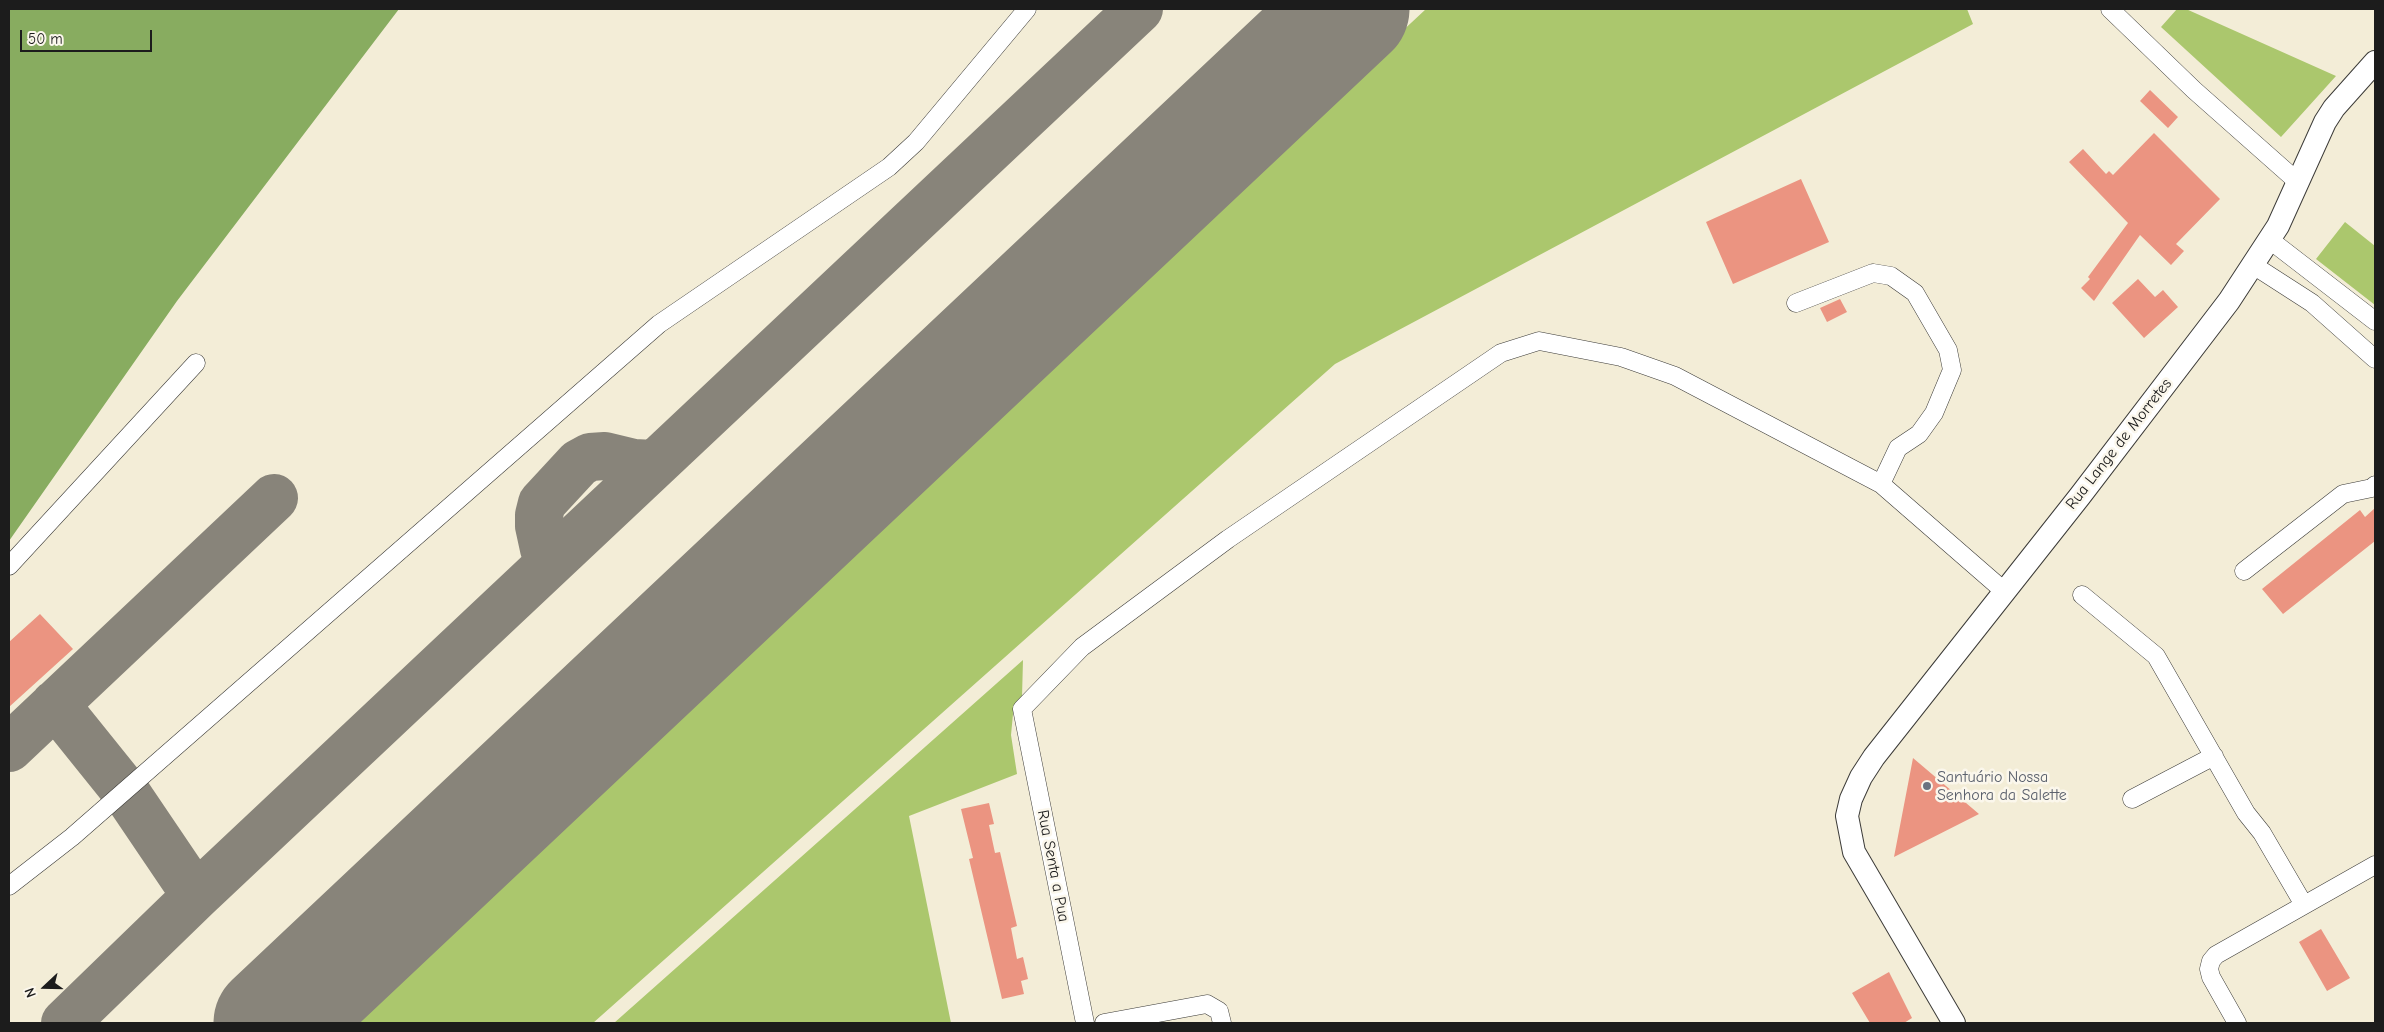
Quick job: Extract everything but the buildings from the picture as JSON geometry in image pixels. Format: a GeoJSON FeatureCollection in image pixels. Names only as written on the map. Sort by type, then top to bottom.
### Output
{"type":"FeatureCollection","features":[{"type":"Feature","properties":{"kind":"main road","name":"Rua Lange de Morretes"},"geometry":{"type":"LineString","coordinates":[[1954,1023],[1854,852],[1847,816],[1851,799],[1861,776],[2195,346],[2270,240],[2325,122],[2371,74]]}},
{"type":"Feature","properties":{"kind":"street"},"geometry":{"type":"LineString","coordinates":[[9,886],[72,837],[659,324],[888,167],[916,142],[1027,9]]}},
{"type":"Feature","properties":{"kind":"street"},"geometry":{"type":"LineString","coordinates":[[2110,9],[2201,96],[2298,183]]}},
{"type":"Feature","properties":{"kind":"street"},"geometry":{"type":"LineString","coordinates":[[2270,240],[2375,321]]}},
{"type":"Feature","properties":{"kind":"street"},"geometry":{"type":"LineString","coordinates":[[2253,266],[2312,303],[2375,358]]}},
{"type":"Feature","properties":{"kind":"street"},"geometry":{"type":"LineString","coordinates":[[1796,303],[1873,273],[1891,276],[1915,293],[1948,350],[1952,370],[1934,413],[1919,434],[1898,448],[1882,484],[2004,591]]}},
{"type":"Feature","properties":{"kind":"street","name":"Rua Senta a Pua"},"geometry":{"type":"LineString","coordinates":[[1085,1023],[1022,709],[1082,647],[1228,539],[1501,353],[1539,341],[1621,357],[1675,376],[1882,484]]}},
{"type":"Feature","properties":{"kind":"street"},"geometry":{"type":"LineString","coordinates":[[9,566],[196,363]]}},
{"type":"Feature","properties":{"kind":"street"},"geometry":{"type":"LineString","coordinates":[[2244,570],[2343,494],[2372,488],[2375,485]]}},
{"type":"Feature","properties":{"kind":"street"},"geometry":{"type":"LineString","coordinates":[[2082,595],[2156,656],[2246,813],[2262,834],[2304,905]]}},
{"type":"Feature","properties":{"kind":"street"},"geometry":{"type":"LineString","coordinates":[[2132,800],[2214,756]]}},
{"type":"Feature","properties":{"kind":"street"},"geometry":{"type":"LineString","coordinates":[[2238,1023],[2211,977],[2209,969],[2211,961],[2216,955],[2375,865]]}},
{"type":"Feature","properties":{"kind":"street"},"geometry":{"type":"LineString","coordinates":[[1104,1023],[1207,1004],[1219,1011],[1222,1023]]}},
{"type":"Feature","properties":{"kind":"green space"},"geometry":{"type":"Polygon","coordinates":[[[9,9],[399,9],[177,301],[9,541],[9,9]]]}},
{"type":"Feature","properties":{"kind":"green space"},"geometry":{"type":"Polygon","coordinates":[[[1426,9],[1967,9],[1973,24],[1335,364],[593,1023],[338,1023],[1426,9]]]}},
{"type":"Feature","properties":{"kind":"green space"},"geometry":{"type":"Polygon","coordinates":[[[2177,9],[2186,9],[2336,76],[2281,137],[2161,27],[2177,9]]]}},
{"type":"Feature","properties":{"kind":"green space"},"geometry":{"type":"Polygon","coordinates":[[[2345,222],[2375,246],[2375,305],[2316,259],[2345,222]]]}},
{"type":"Feature","properties":{"kind":"green space"},"geometry":{"type":"Polygon","coordinates":[[[1023,660],[1022,697],[1013,714],[1011,735],[1017,774],[909,816],[951,1023],[614,1023],[1023,660]]]}},
{"type":"Feature","properties":{"kind":"taxiway"},"geometry":{"type":"LineString","coordinates":[[65,1023],[196,896],[1139,9]]}},
{"type":"Feature","properties":{"kind":"taxiway"},"geometry":{"type":"LineString","coordinates":[[564,549],[544,549],[539,526],[539,515],[542,503],[579,463],[590,457],[605,456],[634,463],[654,464]]}},
{"type":"Feature","properties":{"kind":"taxiway"},"geometry":{"type":"LineString","coordinates":[[9,748],[274,498]]}},
{"type":"Feature","properties":{"kind":"taxiway"},"geometry":{"type":"LineString","coordinates":[[55,704],[125,791],[196,896]]}},
{"type":"Feature","properties":{"kind":"runway"},"geometry":{"type":"LineString","coordinates":[[273,1023],[1350,9]]}},
{"type":"Feature","properties":{"kind":"place","name":"Santuário Nossa Senhora da Salette"},"geometry":{"type":"Point","coordinates":[1927,786]}}]}
